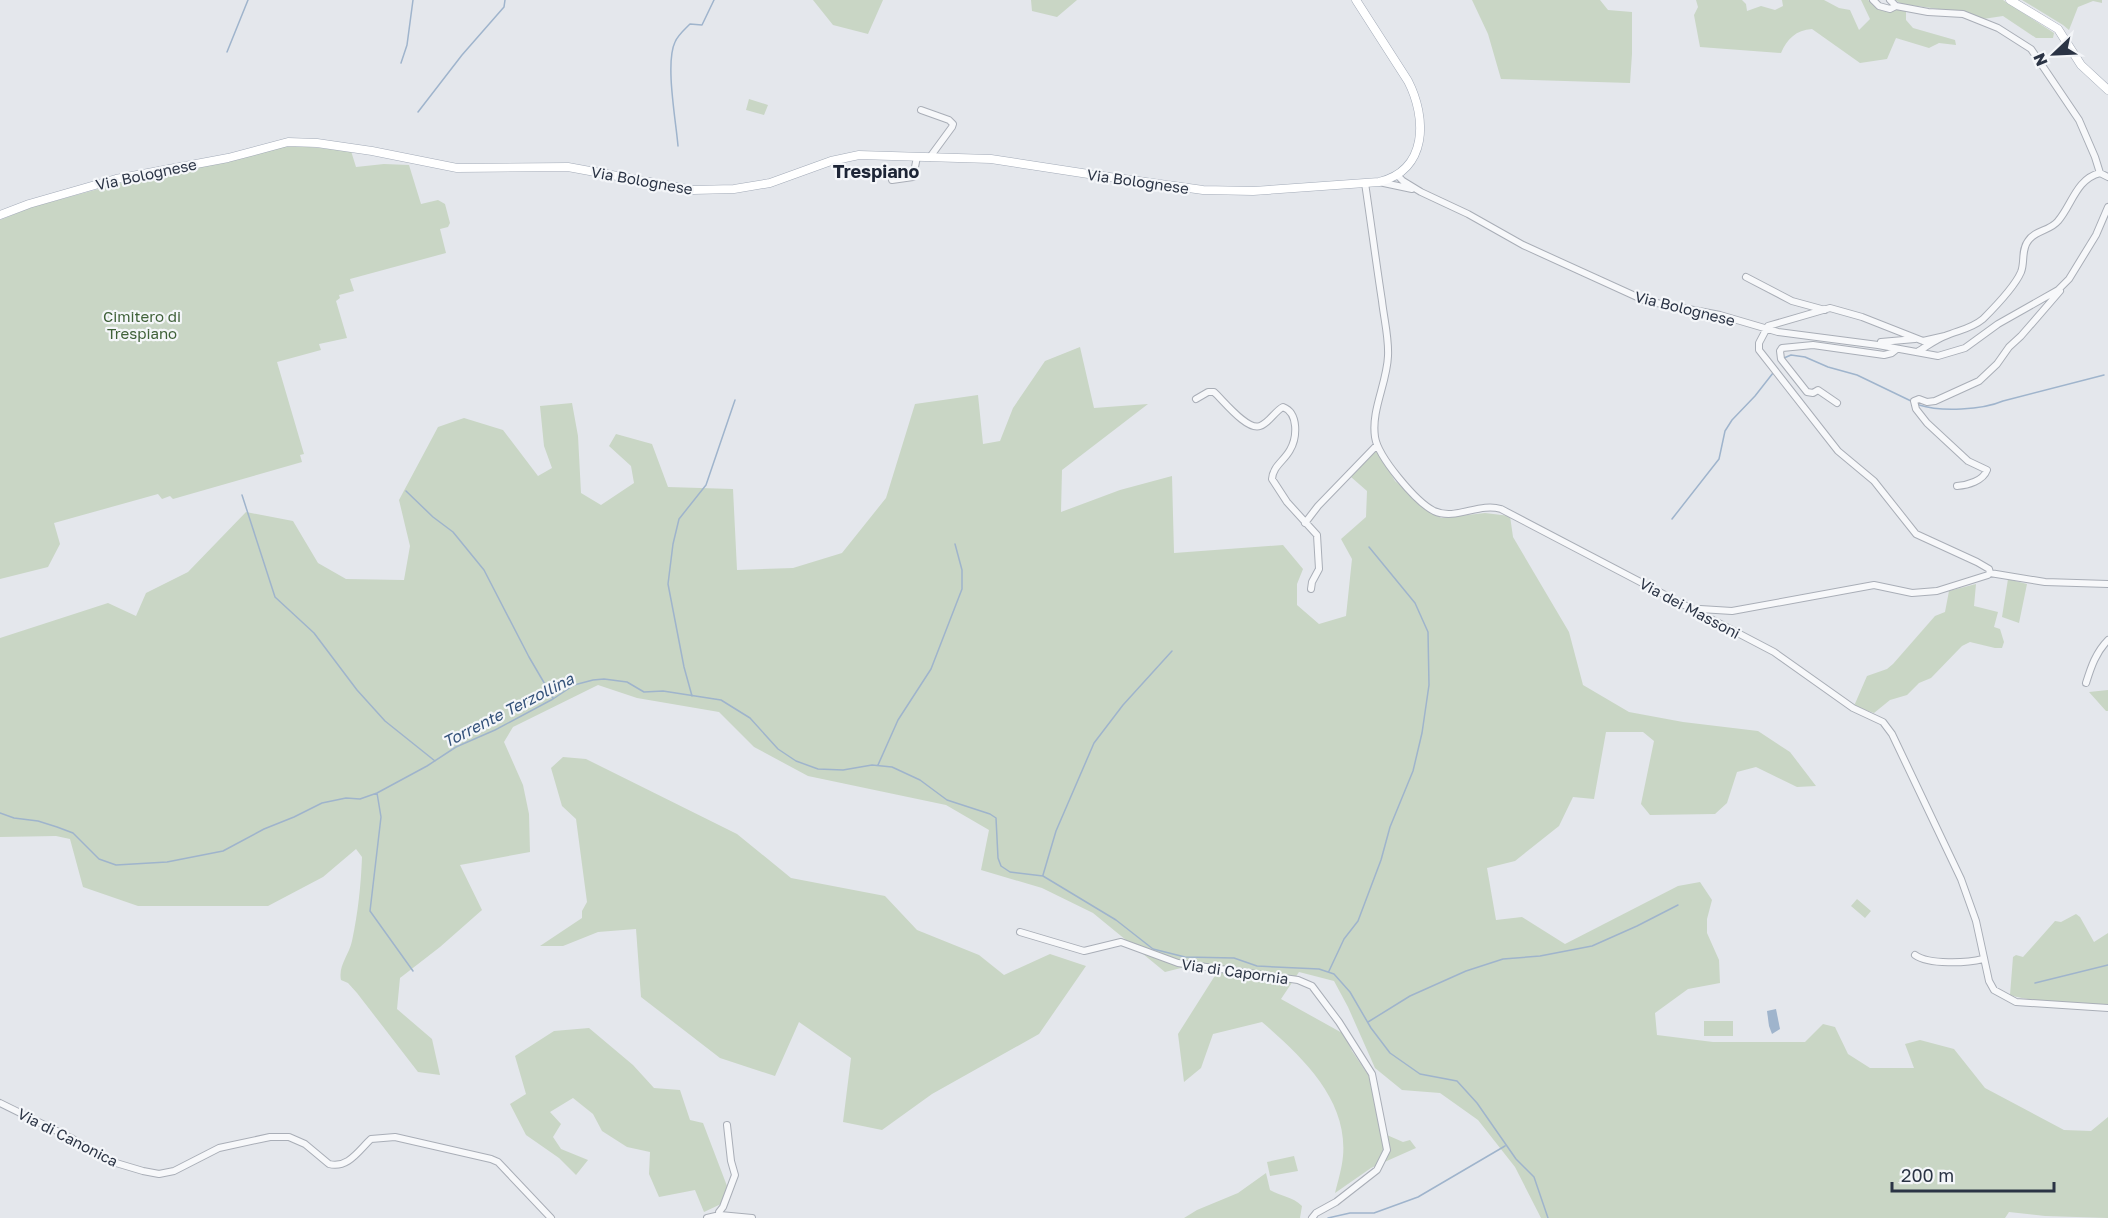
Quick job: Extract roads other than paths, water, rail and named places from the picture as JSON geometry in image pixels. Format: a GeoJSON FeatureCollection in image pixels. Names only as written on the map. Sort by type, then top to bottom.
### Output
{"type":"FeatureCollection","features":[{"type":"Feature","properties":{"kind":"main road"},"geometry":{"type":"LineString","coordinates":[[1356,0],[1408,81],[1420,116],[1420,139],[1412,161],[1398,180]]}},
{"type":"Feature","properties":{"kind":"main road"},"geometry":{"type":"LineString","coordinates":[[2010,0],[2058,29],[2081,64],[2108,90]]}},
{"type":"Feature","properties":{"kind":"main road","name":"Via Bolognese"},"geometry":{"type":"LineString","coordinates":[[0,215],[28,204],[116,179],[228,158],[288,142],[317,143],[372,151],[457,168],[568,167],[693,190],[734,189],[770,183],[848,156],[1007,160],[1084,174],[1203,190],[1253,191],[1398,180]]}},
{"type":"Feature","properties":{"kind":"street"},"geometry":{"type":"LineString","coordinates":[[1873,0],[1885,8],[1890,9],[1896,6]]}},
{"type":"Feature","properties":{"kind":"street"},"geometry":{"type":"LineString","coordinates":[[1890,0],[1896,6],[1928,12],[1963,14],[1998,28],[2031,50],[2079,120],[2096,157],[2100,173],[2108,177]]}},
{"type":"Feature","properties":{"kind":"street"},"geometry":{"type":"LineString","coordinates":[[921,110],[949,120],[953,124],[930,157]]}},
{"type":"Feature","properties":{"kind":"street"},"geometry":{"type":"LineString","coordinates":[[892,180],[913,177],[917,157]]}},
{"type":"Feature","properties":{"kind":"street"},"geometry":{"type":"LineString","coordinates":[[1990,573],[1989,569],[1977,562],[1916,534],[1874,481],[1838,451],[1759,350],[1759,343],[1768,326],[1830,308],[1862,317],[1923,341],[1966,330],[1982,319],[2021,271],[2026,242],[2032,235],[2057,223],[2077,189],[2085,181],[2100,173]]}},
{"type":"Feature","properties":{"kind":"street","name":"Via Bolognese"},"geometry":{"type":"LineString","coordinates":[[1398,180],[1468,214],[1523,245],[1631,295],[1646,301],[1720,315],[1766,329],[1938,356],[1965,348],[1998,324],[2063,285]]}},
{"type":"Feature","properties":{"kind":"street"},"geometry":{"type":"LineString","coordinates":[[1305,522],[1377,445],[1375,424],[1388,356],[1365,183]]}},
{"type":"Feature","properties":{"kind":"street","name":"Via Bolognese"},"geometry":{"type":"LineString","coordinates":[[1956,486],[1973,483],[1986,474],[1987,470],[1968,461],[1927,423],[1916,409],[1914,401],[1919,399],[1927,402],[1935,401],[1979,381],[1997,364],[2009,347],[2056,297],[2096,234],[2108,207]]}},
{"type":"Feature","properties":{"kind":"street"},"geometry":{"type":"LineString","coordinates":[[1746,277],[1792,301],[1825,310]]}},
{"type":"Feature","properties":{"kind":"street"},"geometry":{"type":"LineString","coordinates":[[1917,352],[1945,336]]}},
{"type":"Feature","properties":{"kind":"street"},"geometry":{"type":"LineString","coordinates":[[1881,342],[1916,339]]}},
{"type":"Feature","properties":{"kind":"street","name":"Via Bolognese"},"geometry":{"type":"LineString","coordinates":[[1838,403],[1818,390],[1813,393],[1807,392],[1781,359],[1782,348],[1813,345],[1884,355],[1897,349]]}},
{"type":"Feature","properties":{"kind":"street"},"geometry":{"type":"LineString","coordinates":[[1196,399],[1208,392],[1214,392],[1237,416],[1254,426],[1261,426],[1283,407],[1291,412],[1295,424],[1294,437],[1290,450],[1275,468],[1272,479],[1287,502],[1317,535],[1319,569],[1311,589]]}},
{"type":"Feature","properties":{"kind":"street","name":"Via dei Massoni"},"geometry":{"type":"LineString","coordinates":[[1377,445],[1394,473],[1425,506],[1445,514],[1492,506],[1501,509],[1774,652],[1853,708],[1883,722],[1892,734],[1961,879],[1976,921],[1983,959],[1994,990],[2016,1002],[2108,1008]]}},
{"type":"Feature","properties":{"kind":"street"},"geometry":{"type":"LineString","coordinates":[[1698,611],[1700,609],[1732,611],[1874,585],[1912,593],[1937,591],[1978,579],[1990,573],[2045,582],[2108,584]]}},
{"type":"Feature","properties":{"kind":"street"},"geometry":{"type":"LineString","coordinates":[[2086,683],[2101,647],[2108,640]]}},
{"type":"Feature","properties":{"kind":"street","name":"Via di Capornia"},"geometry":{"type":"LineString","coordinates":[[1020,932],[1084,951],[1121,942],[1178,963],[1298,980],[1312,986],[1339,1022],[1372,1074],[1387,1150],[1377,1170],[1312,1218]]}},
{"type":"Feature","properties":{"kind":"street"},"geometry":{"type":"LineString","coordinates":[[1915,955],[1921,959],[1957,962],[1983,959]]}},
{"type":"Feature","properties":{"kind":"street","name":"Via di Canonica"},"geometry":{"type":"LineString","coordinates":[[0,1103],[71,1138],[106,1160],[159,1174],[174,1171],[219,1148],[270,1137],[289,1137],[305,1144],[334,1166],[350,1161],[371,1139],[395,1137],[498,1162],[551,1218]]}},
{"type":"Feature","properties":{"kind":"street"},"geometry":{"type":"LineString","coordinates":[[720,1215],[719,1212],[735,1175],[727,1125]]}},
{"type":"Feature","properties":{"kind":"street"},"geometry":{"type":"LineString","coordinates":[[707,1218],[736,1215],[752,1218]]}},
{"type":"Feature","properties":{"kind":"water"},"geometry":{"type":"Polygon","coordinates":[[[1776,1009],[1780,1029],[1772,1034],[1767,1011],[1776,1009]]]}},
{"type":"Feature","properties":{"kind":"waterway"},"geometry":{"type":"LineString","coordinates":[[227,52],[248,0]]}},
{"type":"Feature","properties":{"kind":"waterway"},"geometry":{"type":"LineString","coordinates":[[401,63],[407,45],[413,0]]}},
{"type":"Feature","properties":{"kind":"waterway"},"geometry":{"type":"LineString","coordinates":[[418,112],[462,55],[504,7],[505,0]]}},
{"type":"Feature","properties":{"kind":"waterway"},"geometry":{"type":"LineString","coordinates":[[678,146],[671,78],[672,51],[678,37],[690,24],[702,25],[714,0]]}},
{"type":"Feature","properties":{"kind":"waterway"},"geometry":{"type":"LineString","coordinates":[[1784,358],[1791,355],[1805,357],[1828,367],[1857,375],[1911,401]]}},
{"type":"Feature","properties":{"kind":"waterway"},"geometry":{"type":"LineString","coordinates":[[1672,519],[1719,459],[1725,431],[1732,420],[1773,373]]}},
{"type":"Feature","properties":{"kind":"waterway"},"geometry":{"type":"LineString","coordinates":[[1919,405],[1950,409],[1973,408],[2104,375]]}},
{"type":"Feature","properties":{"kind":"waterway"},"geometry":{"type":"LineString","coordinates":[[692,696],[668,584],[673,544],[679,519],[706,485],[735,400]]}},
{"type":"Feature","properties":{"kind":"waterway"},"geometry":{"type":"LineString","coordinates":[[406,491],[433,517],[453,532],[484,570],[553,698]]}},
{"type":"Feature","properties":{"kind":"waterway"},"geometry":{"type":"LineString","coordinates":[[242,495],[275,597],[314,633],[357,690],[385,721],[435,761]]}},
{"type":"Feature","properties":{"kind":"waterway"},"geometry":{"type":"LineString","coordinates":[[878,765],[898,720],[931,669],[962,589],[962,570],[955,544]]}},
{"type":"Feature","properties":{"kind":"waterway"},"geometry":{"type":"LineString","coordinates":[[1329,971],[1344,939],[1358,921],[1381,860],[1390,827],[1413,771],[1422,733],[1429,685],[1428,632],[1415,603],[1369,547]]}},
{"type":"Feature","properties":{"kind":"waterway"},"geometry":{"type":"LineString","coordinates":[[1043,875],[1056,831],[1094,743],[1123,705],[1172,651]]}},
{"type":"Feature","properties":{"kind":"waterway","name":"Torrente Terzollina"},"geometry":{"type":"LineString","coordinates":[[0,813],[14,818],[38,821],[73,833],[99,859],[116,865],[167,862],[223,851],[264,829],[322,803],[346,798],[360,799],[377,793],[427,766],[456,747],[495,730],[574,685],[604,679],[627,682],[644,692],[663,691],[721,700],[750,718],[778,749],[796,761],[818,769],[843,770],[872,765],[892,767],[920,780],[947,800],[990,814],[996,818],[998,858],[1001,866],[1010,872],[1043,876],[1116,920],[1153,949],[1185,957],[1234,958],[1257,966],[1319,969],[1334,974],[1350,992],[1371,1028],[1390,1053],[1420,1074],[1457,1081],[1477,1103],[1516,1159],[1534,1177],[1548,1218]]}},
{"type":"Feature","properties":{"kind":"waterway"},"geometry":{"type":"LineString","coordinates":[[377,793],[381,817],[370,911],[413,971]]}},
{"type":"Feature","properties":{"kind":"waterway"},"geometry":{"type":"LineString","coordinates":[[1368,1022],[1410,996],[1466,971],[1503,959],[1540,956],[1592,946],[1678,905]]}},
{"type":"Feature","properties":{"kind":"waterway"},"geometry":{"type":"LineString","coordinates":[[2035,983],[2108,965]]}},
{"type":"Feature","properties":{"kind":"waterway"},"geometry":{"type":"LineString","coordinates":[[1328,1218],[1350,1213],[1374,1213],[1418,1197],[1505,1146]]}},
{"type":"Feature","properties":{"kind":"district","name":"Trespiano"},"geometry":{"type":"Point","coordinates":[876,171]}},
{"type":"Feature","properties":{"kind":"park label","name":"Cimitero di Trespiano"},"geometry":{"type":"Point","coordinates":[142,324]}}]}
